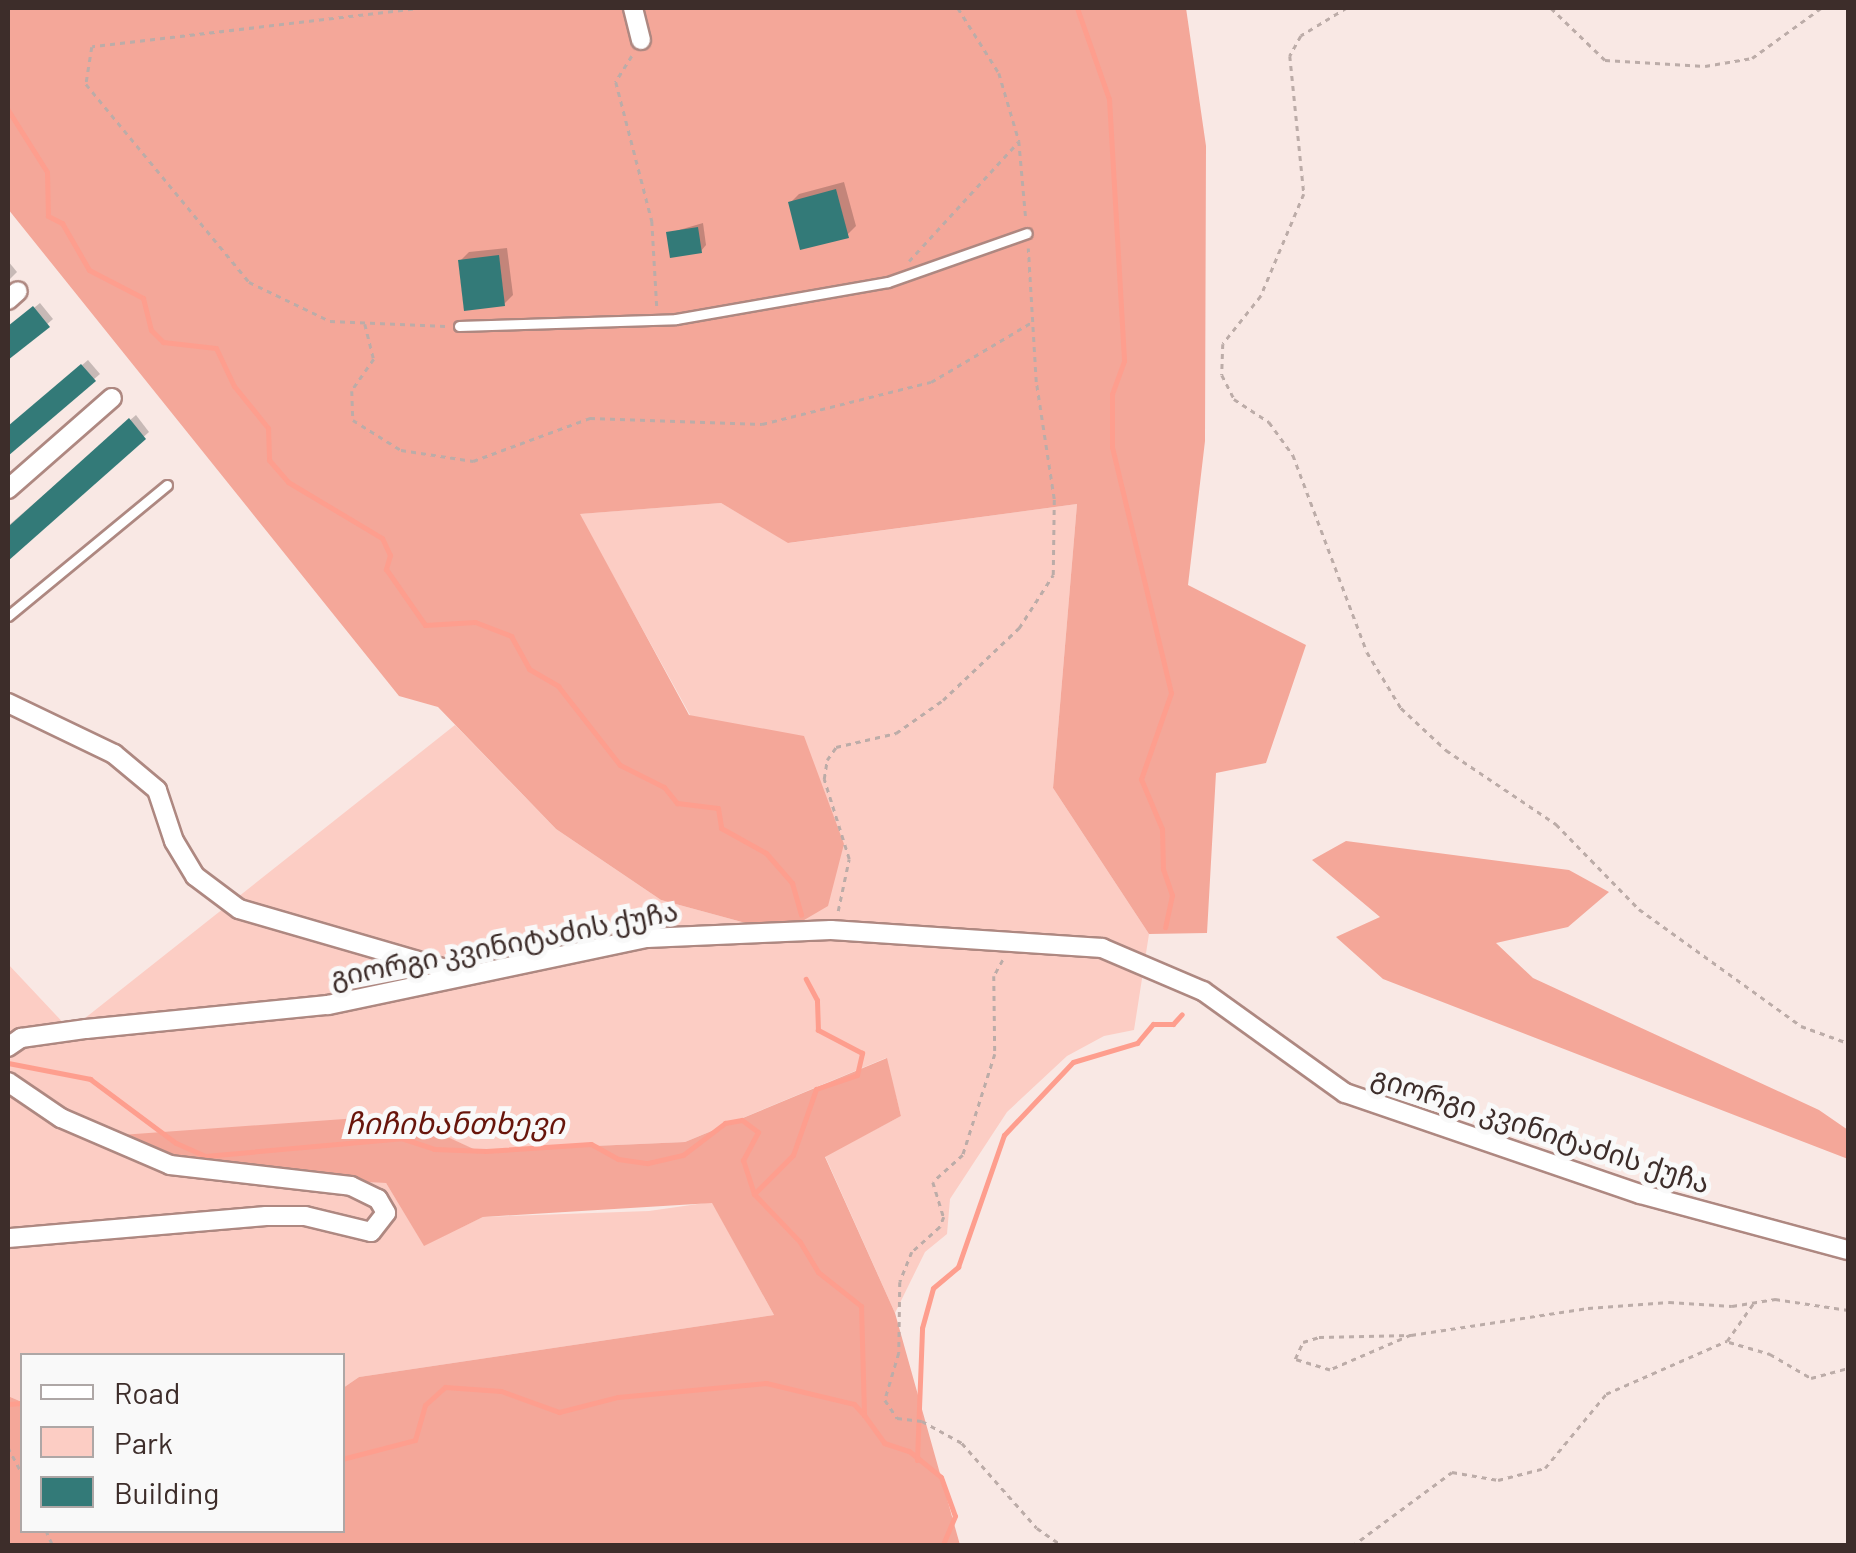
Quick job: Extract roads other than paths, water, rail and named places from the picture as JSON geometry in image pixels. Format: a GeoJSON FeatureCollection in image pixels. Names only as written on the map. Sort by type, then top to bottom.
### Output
{"type":"FeatureCollection","features":[{"type":"Feature","properties":{"kind":"street"},"geometry":{"type":"LineString","coordinates":[[632,8],[641,40]]}},
{"type":"Feature","properties":{"kind":"street"},"geometry":{"type":"LineString","coordinates":[[8,489],[112,398]]}},
{"type":"Feature","properties":{"kind":"street"},"geometry":{"type":"LineString","coordinates":[[8,703],[114,754],[157,790],[174,840],[195,876],[239,909],[465,975]]}},
{"type":"Feature","properties":{"kind":"street","name":"გიორგი კვინიტაძის ქუჩა"},"geometry":{"type":"LineString","coordinates":[[8,1048],[21,1038],[86,1029],[328,1005],[647,938],[831,930],[1102,948],[1154,966],[1203,991],[1345,1093],[1442,1122],[1640,1194],[1848,1250]]}},
{"type":"Feature","properties":{"kind":"street"},"geometry":{"type":"LineString","coordinates":[[8,1082],[61,1118],[170,1165],[351,1186],[378,1199],[386,1213],[371,1232],[305,1216],[266,1216],[8,1238]]}},
{"type":"Feature","properties":{"kind":"lane"},"geometry":{"type":"LineString","coordinates":[[459,326],[658,320],[888,282],[1027,233]]}},
{"type":"Feature","properties":{"kind":"lane"},"geometry":{"type":"LineString","coordinates":[[8,616],[167,484]]}},
{"type":"Feature","properties":{"kind":"waterway"},"geometry":{"type":"LineString","coordinates":[[1077,8],[1109,99],[1124,361],[1112,394],[1112,447],[1171,693],[1141,779],[1162,829],[1163,869],[1172,895],[1165,927]]}},
{"type":"Feature","properties":{"kind":"waterway"},"geometry":{"type":"LineString","coordinates":[[8,110],[47,172],[48,216],[62,223],[89,270],[143,298],[151,330],[163,342],[216,348],[234,386],[268,428],[269,460],[288,482],[382,538],[390,555],[386,569],[425,625],[475,622],[511,636],[529,669],[558,686],[620,765],[664,787],[677,803],[718,808],[721,828],[766,853],[792,883],[801,915]]}},
{"type":"Feature","properties":{"kind":"waterway"},"geometry":{"type":"LineString","coordinates":[[754,1194],[793,1155],[816,1089],[857,1075],[862,1053],[818,1030],[817,1000],[806,979]]}},
{"type":"Feature","properties":{"kind":"waterway"},"geometry":{"type":"LineString","coordinates":[[917,1460],[922,1328],[933,1288],[958,1267],[1004,1135],[1073,1062],[1137,1043],[1153,1024],[1173,1024],[1182,1014]]}},
{"type":"Feature","properties":{"kind":"waterway","name":"ჩიჩიხანთხევი"},"geometry":{"type":"LineString","coordinates":[[8,1063],[90,1079],[176,1143],[205,1156],[401,1138],[434,1149],[486,1151],[591,1144],[618,1159],[648,1163],[683,1155],[725,1123],[742,1120],[758,1132],[743,1160],[754,1194],[800,1242],[818,1272],[861,1306],[864,1415],[884,1443],[909,1451],[941,1477],[955,1516],[942,1546]]}},
{"type":"Feature","properties":{"kind":"waterway"},"geometry":{"type":"LineString","coordinates":[[345,1458],[415,1440],[425,1405],[445,1387],[501,1391],[559,1412],[618,1397],[766,1383],[854,1404],[864,1415]]}},
{"type":"Feature","properties":{"kind":"waterway"},"geometry":{"type":"LineString","coordinates":[[8,1404],[20,1403]]}}]}
